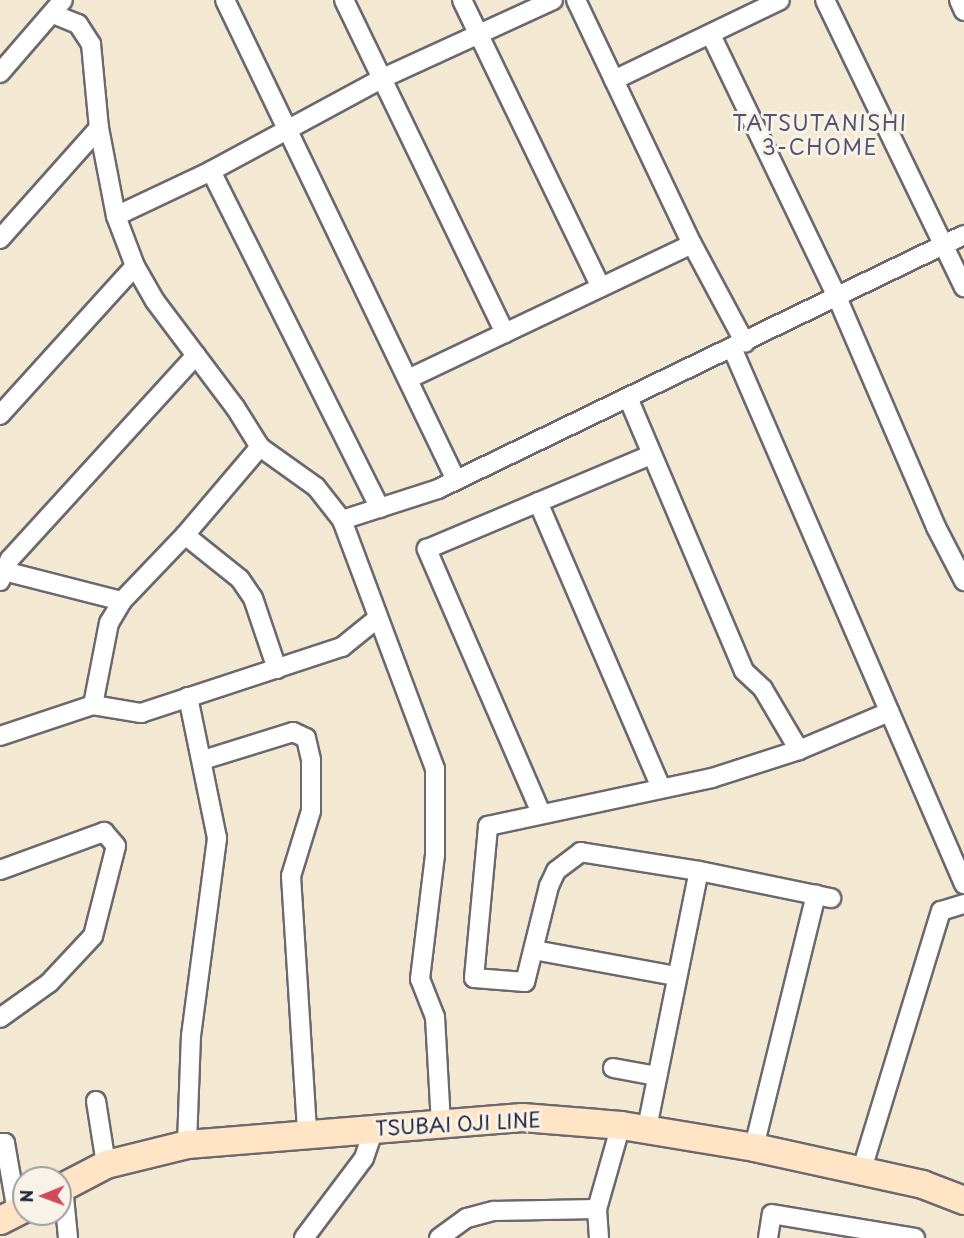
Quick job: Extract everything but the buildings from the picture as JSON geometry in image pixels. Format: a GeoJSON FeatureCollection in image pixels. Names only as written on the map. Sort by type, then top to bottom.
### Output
{"type":"FeatureCollection","features":[{"type":"Feature","properties":{"kind":"main road","name":"TSUBAI OJI LINE"},"geometry":{"type":"LineString","coordinates":[[72,1182],[106,1164],[187,1144],[307,1132],[522,1117],[634,1127],[754,1147],[922,1184],[964,1200]]}},
{"type":"Feature","properties":{"kind":"street"},"geometry":{"type":"LineString","coordinates":[[225,0],[456,480]]}},
{"type":"Feature","properties":{"kind":"street"},"geometry":{"type":"LineString","coordinates":[[344,0],[505,333]]}},
{"type":"Feature","properties":{"kind":"street"},"geometry":{"type":"LineString","coordinates":[[462,0],[601,287]]}},
{"type":"Feature","properties":{"kind":"street"},"geometry":{"type":"LineString","coordinates":[[116,216],[211,171],[383,78],[478,32],[553,0]]}},
{"type":"Feature","properties":{"kind":"street"},"geometry":{"type":"LineString","coordinates":[[576,0],[739,346],[890,712],[964,884]]}},
{"type":"Feature","properties":{"kind":"street"},"geometry":{"type":"LineString","coordinates":[[614,80],[780,0]]}},
{"type":"Feature","properties":{"kind":"street"},"geometry":{"type":"LineString","coordinates":[[825,0],[946,244],[964,286]]}},
{"type":"Feature","properties":{"kind":"street"},"geometry":{"type":"LineString","coordinates":[[959,0],[964,11]]}},
{"type":"Feature","properties":{"kind":"street"},"geometry":{"type":"LineString","coordinates":[[0,73],[58,7],[78,24],[91,44],[99,128],[116,216],[135,267],[155,301],[260,447],[316,488],[342,520],[435,769],[435,855],[420,979],[435,1017],[441,1124]]}},
{"type":"Feature","properties":{"kind":"street"},"geometry":{"type":"LineString","coordinates":[[711,35],[837,297],[936,527],[964,581]]}},
{"type":"Feature","properties":{"kind":"street"},"geometry":{"type":"LineString","coordinates":[[0,238],[99,128]]}},
{"type":"Feature","properties":{"kind":"street"},"geometry":{"type":"LineString","coordinates":[[211,171],[380,508]]}},
{"type":"Feature","properties":{"kind":"street"},"geometry":{"type":"LineString","coordinates":[[342,520],[456,480],[628,400],[964,235]]}},
{"type":"Feature","properties":{"kind":"street"},"geometry":{"type":"LineString","coordinates":[[408,379],[692,244]]}},
{"type":"Feature","properties":{"kind":"street"},"geometry":{"type":"LineString","coordinates":[[4,402],[135,267]]}},
{"type":"Feature","properties":{"kind":"street"},"geometry":{"type":"LineString","coordinates":[[122,601],[1,574],[10,559],[196,355]]}},
{"type":"Feature","properties":{"kind":"street"},"geometry":{"type":"LineString","coordinates":[[628,400],[744,671],[763,689],[799,750]]}},
{"type":"Feature","properties":{"kind":"street"},"geometry":{"type":"LineString","coordinates":[[93,705],[109,623],[122,601],[185,535],[260,447]]}},
{"type":"Feature","properties":{"kind":"street"},"geometry":{"type":"LineString","coordinates":[[541,813],[427,549],[651,455]]}},
{"type":"Feature","properties":{"kind":"street"},"geometry":{"type":"LineString","coordinates":[[538,502],[661,788]]}},
{"type":"Feature","properties":{"kind":"street"},"geometry":{"type":"LineString","coordinates":[[185,535],[240,579],[253,598],[277,669]]}},
{"type":"Feature","properties":{"kind":"street"},"geometry":{"type":"LineString","coordinates":[[0,736],[93,705],[141,713],[342,647],[378,618]]}},
{"type":"Feature","properties":{"kind":"street"},"geometry":{"type":"LineString","coordinates":[[187,1144],[191,1036],[217,838],[203,760],[188,697]]}},
{"type":"Feature","properties":{"kind":"street"},"geometry":{"type":"LineString","coordinates":[[754,1147],[824,896],[699,871],[581,852],[556,871],[525,982],[474,978],[488,826],[712,778],[799,750],[890,712]]}},
{"type":"Feature","properties":{"kind":"street"},"geometry":{"type":"LineString","coordinates":[[203,760],[293,732],[306,738],[311,760],[311,812],[291,876],[307,1132]]}},
{"type":"Feature","properties":{"kind":"street"},"geometry":{"type":"LineString","coordinates":[[0,870],[104,832],[116,846],[93,936],[49,983],[0,1018]]}},
{"type":"Feature","properties":{"kind":"street"},"geometry":{"type":"LineString","coordinates":[[598,1238],[597,1209],[657,1076],[699,871]]}},
{"type":"Feature","properties":{"kind":"street"},"geometry":{"type":"LineString","coordinates":[[862,1169],[941,911],[964,904]]}},
{"type":"Feature","properties":{"kind":"street"},"geometry":{"type":"LineString","coordinates":[[534,950],[676,976]]}},
{"type":"Feature","properties":{"kind":"street"},"geometry":{"type":"LineString","coordinates":[[613,1068],[657,1076]]}},
{"type":"Feature","properties":{"kind":"street"},"geometry":{"type":"LineString","coordinates":[[96,1101],[106,1164]]}},
{"type":"Feature","properties":{"kind":"street"},"geometry":{"type":"LineString","coordinates":[[304,1238],[363,1158],[374,1129]]}},
{"type":"Feature","properties":{"kind":"street"},"geometry":{"type":"LineString","coordinates":[[0,1143],[5,1143],[12,1197]]}},
{"type":"Feature","properties":{"kind":"street"},"geometry":{"type":"LineString","coordinates":[[439,1238],[467,1218],[494,1211],[597,1209]]}},
{"type":"Feature","properties":{"kind":"street"},"geometry":{"type":"LineString","coordinates":[[768,1238],[772,1214],[915,1238]]}},
{"type":"Feature","properties":{"kind":"district","name":"TATSUTANISHI 3-CHOME"},"geometry":{"type":"Point","coordinates":[820,134]}}]}
